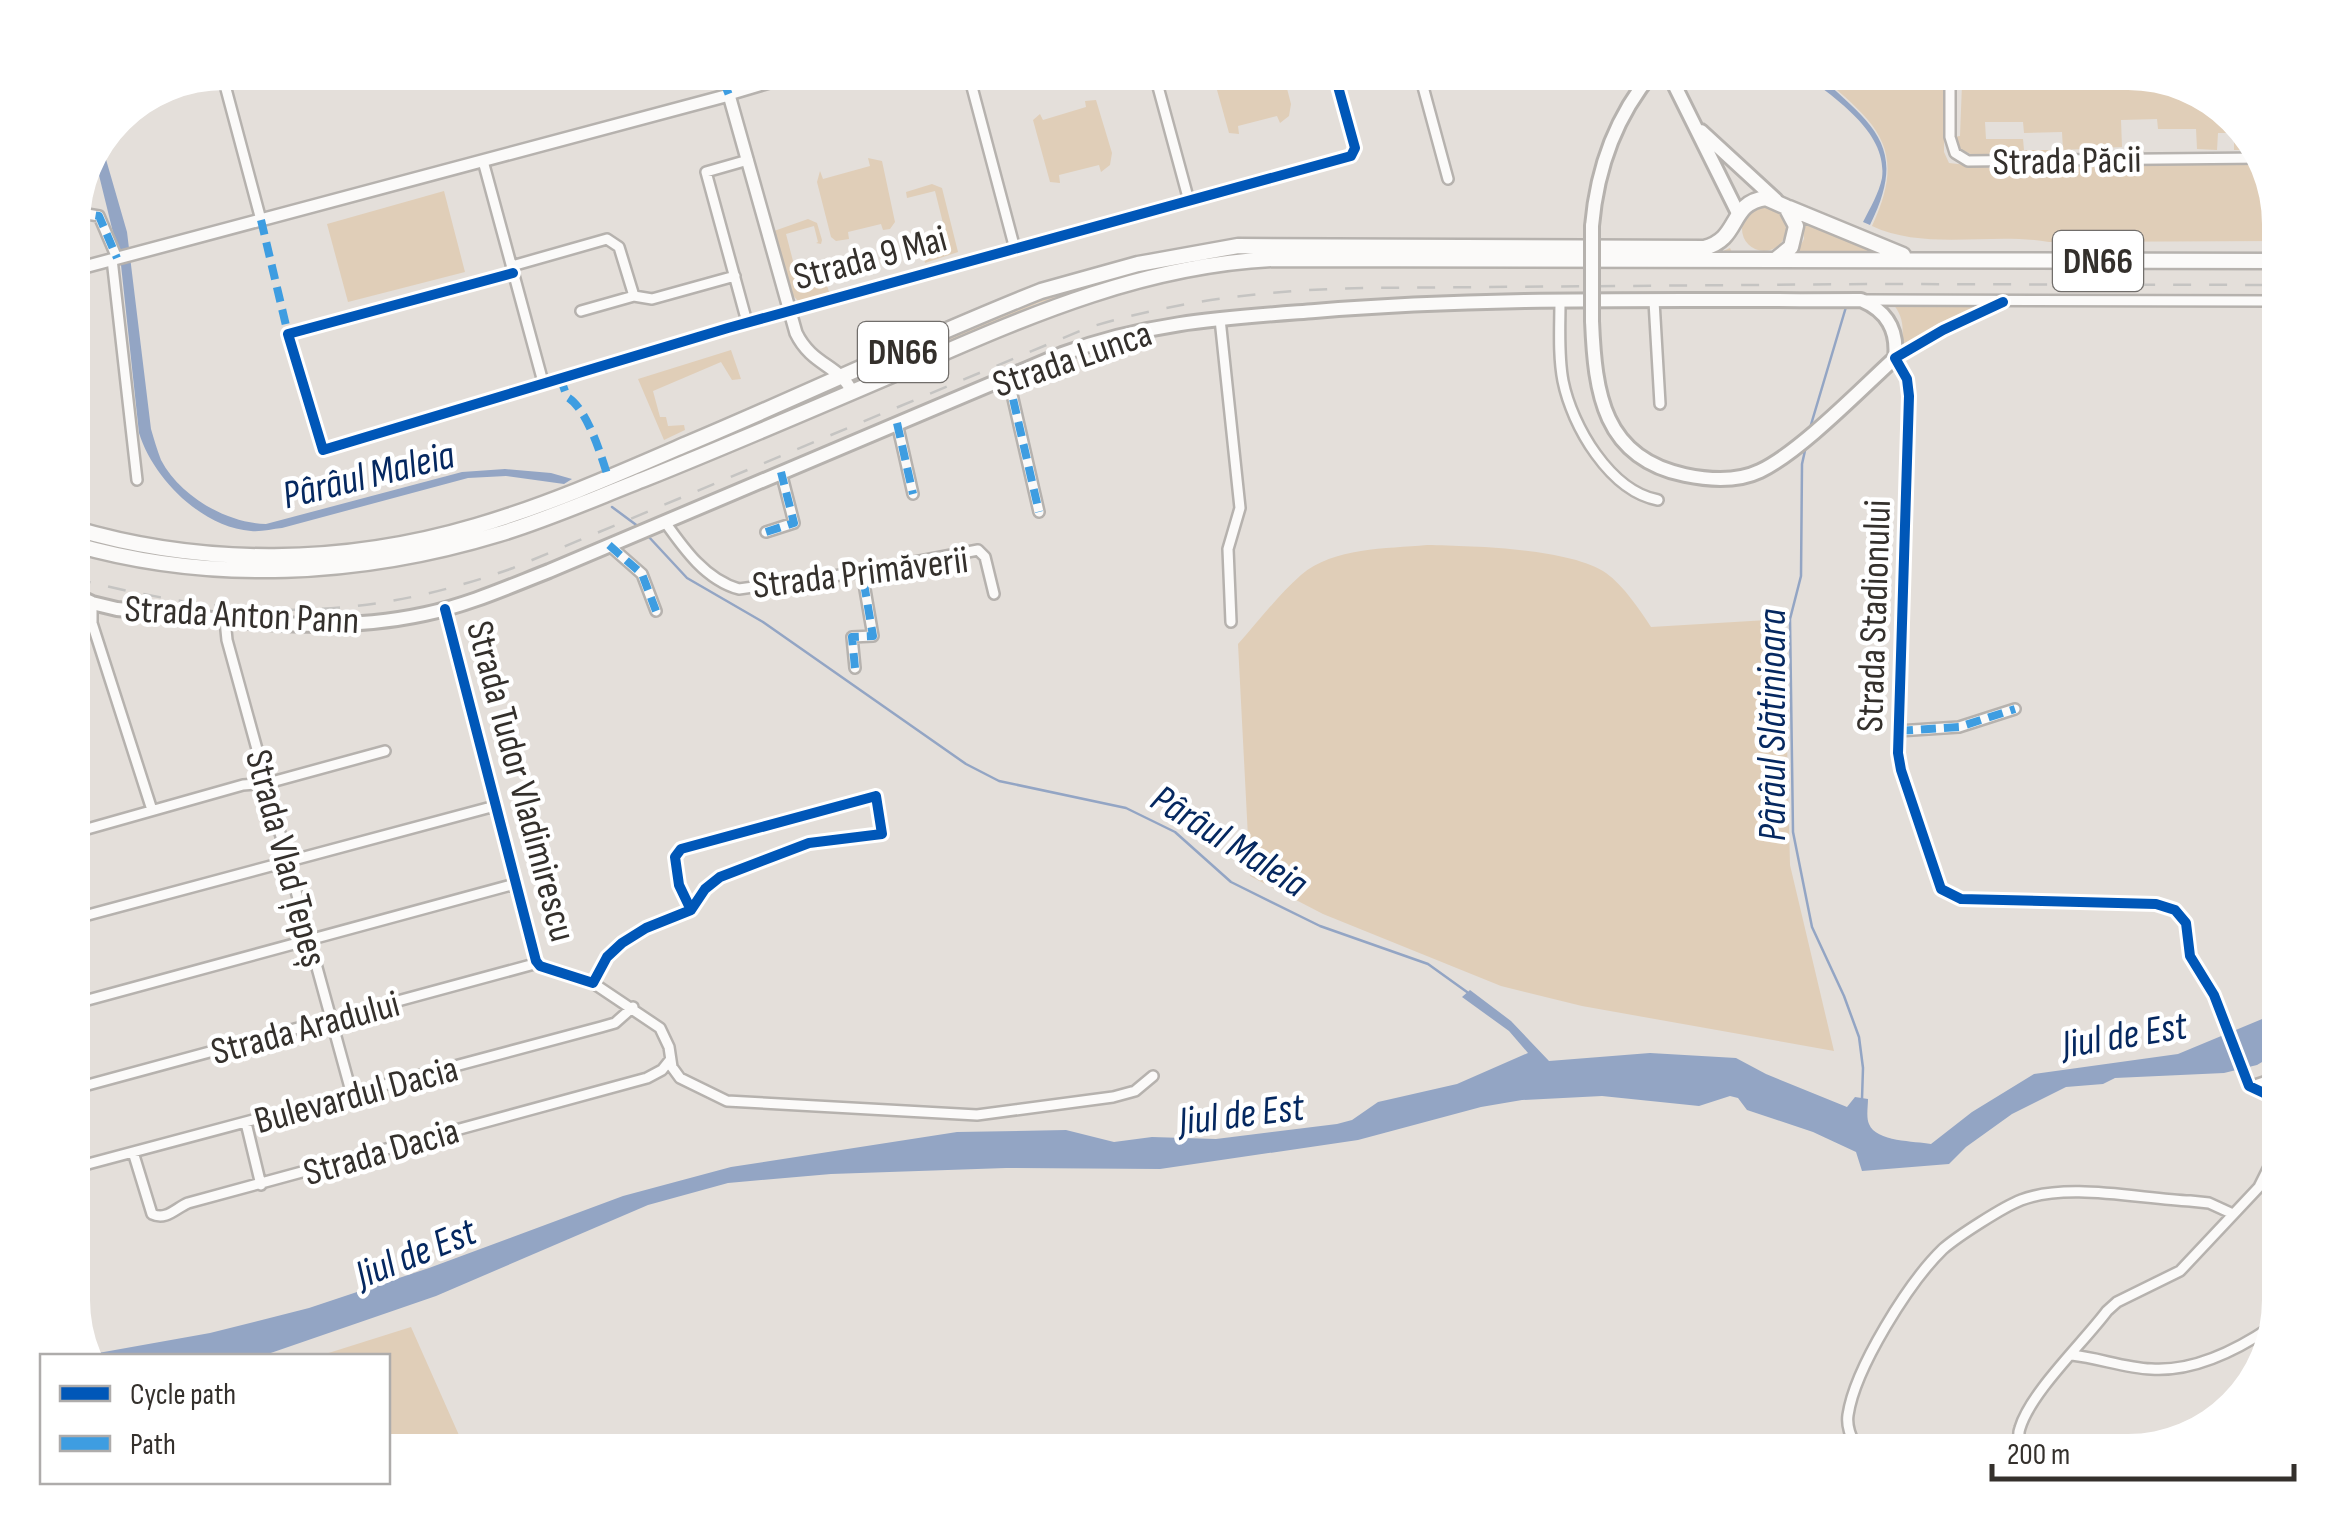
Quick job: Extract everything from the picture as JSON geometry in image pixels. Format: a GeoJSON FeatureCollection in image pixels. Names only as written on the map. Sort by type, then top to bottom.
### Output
{"type":"FeatureCollection","features":[{"type":"Feature","properties":{"kind":"main road"},"geometry":{"type":"LineString","coordinates":[[1640,90],[1610,141],[1596,189],[1592,226],[1595,373],[1605,411],[1622,442],[1644,462],[1693,477],[1726,479],[1758,472],[1795,447],[1894,358],[1895,338],[1890,323],[1878,309],[1861,300]]}},
{"type":"Feature","properties":{"kind":"main road"},"geometry":{"type":"LineString","coordinates":[[1677,90],[1738,214]]}},
{"type":"Feature","properties":{"kind":"main road"},"geometry":{"type":"LineString","coordinates":[[1695,124],[1781,204],[1796,226],[1792,247],[1774,260],[1753,260],[1736,244],[1733,229],[1738,214],[1755,200],[1781,204]]}},
{"type":"Feature","properties":{"kind":"main road","name":"DN66"},"geometry":{"type":"LineString","coordinates":[[1781,204],[1914,259]]}},
{"type":"Feature","properties":{"kind":"main road","name":"DN66"},"geometry":{"type":"LineString","coordinates":[[849,385],[1042,291],[1106,271],[1195,252],[1306,244],[1698,248],[1718,243],[1733,229]]}},
{"type":"Feature","properties":{"kind":"main road","name":"DN66"},"geometry":{"type":"LineString","coordinates":[[90,541],[152,562],[224,570],[326,568],[479,540],[849,385],[1065,302],[1211,264],[1274,259],[1753,260]]}},
{"type":"Feature","properties":{"kind":"main road","name":"DN66"},"geometry":{"type":"LineString","coordinates":[[1774,260],[2262,261]]}},
{"type":"Feature","properties":{"kind":"main road","name":"Strada Lunca"},"geometry":{"type":"LineString","coordinates":[[643,531],[1008,377],[1136,330],[1220,319],[1412,304],[1861,300]]}},
{"type":"Feature","properties":{"kind":"main road","name":"Strada Anton Pann"},"geometry":{"type":"LineString","coordinates":[[92,603],[225,620],[341,624],[413,616],[445,609],[643,531]]}},
{"type":"Feature","properties":{"kind":"street"},"geometry":{"type":"LineString","coordinates":[[226,90],[261,220]]}},
{"type":"Feature","properties":{"kind":"street"},"geometry":{"type":"LineString","coordinates":[[90,265],[746,90]]}},
{"type":"Feature","properties":{"kind":"street"},"geometry":{"type":"LineString","coordinates":[[972,90],[1015,249]]}},
{"type":"Feature","properties":{"kind":"street"},"geometry":{"type":"LineString","coordinates":[[1159,90],[1188,201]]}},
{"type":"Feature","properties":{"kind":"street","name":"Strada 9 Mai"},"geometry":{"type":"LineString","coordinates":[[512,269],[288,334],[323,450],[747,322],[1355,153],[1339,90]]}},
{"type":"Feature","properties":{"kind":"street"},"geometry":{"type":"LineString","coordinates":[[1424,90],[1448,179]]}},
{"type":"Feature","properties":{"kind":"street","name":"Strada Păcii"},"geometry":{"type":"LineString","coordinates":[[1950,90],[1952,148],[1968,161],[2244,158]]}},
{"type":"Feature","properties":{"kind":"street"},"geometry":{"type":"LineString","coordinates":[[729,95],[796,333],[809,354],[849,385]]}},
{"type":"Feature","properties":{"kind":"street"},"geometry":{"type":"LineString","coordinates":[[747,322],[706,172],[748,160]]}},
{"type":"Feature","properties":{"kind":"street"},"geometry":{"type":"LineString","coordinates":[[484,161],[543,382]]}},
{"type":"Feature","properties":{"kind":"street"},"geometry":{"type":"LineString","coordinates":[[90,215],[100,216],[114,258],[138,480]]}},
{"type":"Feature","properties":{"kind":"street"},"geometry":{"type":"LineString","coordinates":[[512,269],[607,240],[619,247],[634,296]]}},
{"type":"Feature","properties":{"kind":"street"},"geometry":{"type":"LineString","coordinates":[[581,311],[634,296],[652,299],[735,276]]}},
{"type":"Feature","properties":{"kind":"street","name":"Strada Lunca"},"geometry":{"type":"LineString","coordinates":[[1861,300],[2262,301]]}},
{"type":"Feature","properties":{"kind":"street"},"geometry":{"type":"LineString","coordinates":[[1560,301],[1562,376],[1575,415],[1600,457],[1620,480],[1638,494],[1658,500]]}},
{"type":"Feature","properties":{"kind":"street"},"geometry":{"type":"LineString","coordinates":[[1654,301],[1660,404]]}},
{"type":"Feature","properties":{"kind":"street"},"geometry":{"type":"LineString","coordinates":[[1894,358],[2003,302]]}},
{"type":"Feature","properties":{"kind":"street"},"geometry":{"type":"LineString","coordinates":[[1220,319],[1240,508],[1228,549],[1231,622]]}},
{"type":"Feature","properties":{"kind":"street","name":"Strada Stadionului"},"geometry":{"type":"LineString","coordinates":[[1894,358],[1907,379],[1909,396],[1898,731],[1901,770],[1941,889],[1961,900],[2170,907],[2186,923],[2190,956],[2217,1002],[2249,1086]]}},
{"type":"Feature","properties":{"kind":"street"},"geometry":{"type":"LineString","coordinates":[[1008,377],[1039,512]]}},
{"type":"Feature","properties":{"kind":"street"},"geometry":{"type":"LineString","coordinates":[[896,423],[913,494]]}},
{"type":"Feature","properties":{"kind":"street"},"geometry":{"type":"LineString","coordinates":[[766,532],[794,523],[780,472]]}},
{"type":"Feature","properties":{"kind":"street","name":"Strada Primăverii"},"geometry":{"type":"LineString","coordinates":[[665,522],[702,567],[726,586],[739,589],[862,572],[978,550],[985,557],[994,594]]}},
{"type":"Feature","properties":{"kind":"street"},"geometry":{"type":"LineString","coordinates":[[609,546],[642,574],[656,611]]}},
{"type":"Feature","properties":{"kind":"street"},"geometry":{"type":"LineString","coordinates":[[855,668],[852,637],[872,636],[862,572]]}},
{"type":"Feature","properties":{"kind":"street"},"geometry":{"type":"LineString","coordinates":[[92,603],[92,623],[152,810]]}},
{"type":"Feature","properties":{"kind":"street","name":"Strada Tudor Vladimirescu"},"geometry":{"type":"LineString","coordinates":[[445,609],[538,963],[594,983],[608,957],[622,943],[646,928],[690,910],[720,876],[783,851],[824,840],[882,834],[876,796],[779,820],[677,852],[680,886],[690,910]]}},
{"type":"Feature","properties":{"kind":"street","name":"Strada Vlad Țepeș"},"geometry":{"type":"LineString","coordinates":[[225,620],[226,640],[352,1095]]}},
{"type":"Feature","properties":{"kind":"street"},"geometry":{"type":"LineString","coordinates":[[1898,731],[1958,728],[2015,710]]}},
{"type":"Feature","properties":{"kind":"street"},"geometry":{"type":"LineString","coordinates":[[90,828],[243,785],[268,783],[385,752]]}},
{"type":"Feature","properties":{"kind":"street"},"geometry":{"type":"LineString","coordinates":[[90,914],[494,806]]}},
{"type":"Feature","properties":{"kind":"street"},"geometry":{"type":"LineString","coordinates":[[90,999],[515,884]]}},
{"type":"Feature","properties":{"kind":"street","name":"Strada Aradului"},"geometry":{"type":"LineString","coordinates":[[90,1084],[538,963]]}},
{"type":"Feature","properties":{"kind":"street"},"geometry":{"type":"LineString","coordinates":[[594,983],[660,1028],[680,1078],[727,1101],[964,1116],[1112,1097],[1135,1091],[1154,1076]]}},
{"type":"Feature","properties":{"kind":"street","name":"Bulevardul Dacia"},"geometry":{"type":"LineString","coordinates":[[90,1163],[601,1028],[633,1007]]}},
{"type":"Feature","properties":{"kind":"street","name":"Strada Dacia"},"geometry":{"type":"LineString","coordinates":[[133,1152],[155,1217],[176,1212],[188,1202],[647,1078],[670,1060]]}},
{"type":"Feature","properties":{"kind":"street"},"geometry":{"type":"LineString","coordinates":[[2249,1086],[2262,1083]]}},
{"type":"Feature","properties":{"kind":"street"},"geometry":{"type":"LineString","coordinates":[[2249,1086],[2262,1092]]}},
{"type":"Feature","properties":{"kind":"street"},"geometry":{"type":"LineString","coordinates":[[246,1123],[261,1185]]}},
{"type":"Feature","properties":{"kind":"street"},"geometry":{"type":"LineString","coordinates":[[2018,1434],[2043,1390],[2117,1302],[2180,1271],[2262,1180]]}},
{"type":"Feature","properties":{"kind":"street"},"geometry":{"type":"LineString","coordinates":[[1850,1434],[1848,1417],[1867,1365],[1924,1270],[1956,1238],[2021,1200],[2053,1193],[2190,1201],[2209,1203],[2233,1214]]}},
{"type":"Feature","properties":{"kind":"street"},"geometry":{"type":"LineString","coordinates":[[2072,1356],[2149,1370],[2168,1369],[2230,1352],[2256,1337]]}},
{"type":"Feature","properties":{"kind":"shaded area"},"geometry":{"type":"Polygon","coordinates":[[[1217,90],[1287,90],[1289,116],[1280,123],[1277,116],[1238,126],[1239,134],[1229,133],[1217,90]]]}},
{"type":"Feature","properties":{"kind":"shaded area"},"geometry":{"type":"Polygon","coordinates":[[[1836,90],[1944,90],[1944,152],[1949,163],[1992,168],[1992,164],[2002,165],[2002,175],[2042,175],[2042,165],[2247,164],[2261,207],[2262,241],[2049,242],[1914,238],[1892,233],[1872,226],[1883,199],[1886,156],[1880,139],[1856,107],[1836,90]]]}},
{"type":"Feature","properties":{"kind":"shaded area"},"geometry":{"type":"Polygon","coordinates":[[[1962,90],[2154,93],[2187,104],[2226,133],[2218,133],[2217,150],[2197,149],[2196,129],[2158,129],[2157,119],[2121,120],[2122,147],[2063,150],[2062,155],[1975,156],[1962,150],[1953,137],[1960,136],[1962,90]],[[1985,122],[1986,139],[2023,139],[2024,150],[2063,150],[2062,132],[2024,133],[2023,122],[1985,122]]]}},
{"type":"Feature","properties":{"kind":"shaded area"},"geometry":{"type":"Polygon","coordinates":[[[1096,100],[1112,153],[1110,165],[1101,172],[1099,165],[1059,175],[1060,183],[1050,182],[1033,120],[1040,114],[1043,120],[1086,107],[1085,101],[1096,100]]]}},
{"type":"Feature","properties":{"kind":"shaded area"},"geometry":{"type":"Polygon","coordinates":[[[868,158],[882,161],[895,222],[890,229],[883,230],[881,224],[848,232],[849,239],[836,241],[831,237],[817,182],[820,171],[823,179],[870,166],[868,158]]]}},
{"type":"Feature","properties":{"kind":"shaded area"},"geometry":{"type":"Polygon","coordinates":[[[932,184],[942,188],[958,252],[925,263],[923,254],[949,247],[935,191],[907,198],[906,192],[932,184]]]}},
{"type":"Feature","properties":{"kind":"shaded area"},"geometry":{"type":"Polygon","coordinates":[[[444,191],[465,272],[348,302],[327,224],[444,191]]]}},
{"type":"Feature","properties":{"kind":"shaded area"},"geometry":{"type":"Polygon","coordinates":[[[1764,207],[1779,214],[1786,229],[1779,244],[1764,251],[1749,244],[1742,229],[1749,214],[1764,207]]]}},
{"type":"Feature","properties":{"kind":"shaded area"},"geometry":{"type":"Polygon","coordinates":[[[808,219],[817,223],[821,244],[816,243],[814,226],[786,234],[800,288],[826,282],[829,292],[798,301],[791,293],[774,231],[808,219]]]}},
{"type":"Feature","properties":{"kind":"shaded area"},"geometry":{"type":"Polygon","coordinates":[[[1803,219],[1883,254],[1795,256],[1804,239],[1803,219]]]}},
{"type":"Feature","properties":{"kind":"shaded area"},"geometry":{"type":"Polygon","coordinates":[[[1730,248],[1734,257],[1442,255],[1160,269],[1038,303],[876,374],[874,370],[1040,298],[1122,274],[1201,257],[1259,250],[1683,253],[1721,252],[1730,248]]]}},
{"type":"Feature","properties":{"kind":"shaded area"},"geometry":{"type":"Polygon","coordinates":[[[1892,303],[1983,307],[1936,325],[1901,347],[1902,324],[1892,303]]]}},
{"type":"Feature","properties":{"kind":"shaded area"},"geometry":{"type":"Polygon","coordinates":[[[731,350],[741,379],[732,380],[721,362],[653,391],[660,417],[666,417],[668,426],[684,425],[685,430],[664,440],[638,379],[731,350]]]}},
{"type":"Feature","properties":{"kind":"shaded area"},"geometry":{"type":"Polygon","coordinates":[[[1427,545],[1545,553],[1590,565],[1619,584],[1651,627],[1784,619],[1790,865],[1834,1051],[1582,1006],[1501,986],[1323,914],[1250,876],[1238,644],[1284,591],[1314,566],[1361,551],[1427,545]]]}},
{"type":"Feature","properties":{"kind":"shaded area"},"geometry":{"type":"Polygon","coordinates":[[[411,1327],[458,1434],[390,1434],[390,1354],[325,1354],[411,1327]]]}},
{"type":"Feature","properties":{"kind":"water"},"geometry":{"type":"Polygon","coordinates":[[[1824,90],[1834,90],[1868,122],[1885,155],[1886,175],[1870,225],[1863,222],[1877,195],[1882,161],[1868,131],[1824,90]]]}},
{"type":"Feature","properties":{"kind":"water"},"geometry":{"type":"Polygon","coordinates":[[[106,161],[127,232],[151,429],[169,473],[192,496],[220,513],[266,524],[462,472],[505,469],[572,479],[564,484],[506,476],[468,478],[259,531],[214,520],[167,483],[139,433],[121,265],[100,177],[106,161]]]}},
{"type":"Feature","properties":{"kind":"water"},"geometry":{"type":"Polygon","coordinates":[[[1470,990],[1511,1021],[1549,1061],[1650,1053],[1736,1058],[1847,1107],[1855,1097],[1868,1099],[1868,1119],[1873,1130],[1887,1137],[1931,1144],[1972,1112],[2034,1074],[2178,1054],[2262,1019],[2262,1062],[2224,1073],[2115,1078],[2103,1084],[2066,1087],[2012,1114],[1949,1164],[1862,1171],[1856,1152],[1813,1132],[1747,1110],[1738,1098],[1730,1096],[1699,1106],[1602,1096],[1522,1100],[1358,1140],[1160,1169],[1006,1168],[831,1174],[728,1183],[648,1205],[436,1296],[268,1354],[101,1352],[210,1333],[309,1308],[623,1196],[731,1167],[957,1132],[1066,1130],[1114,1142],[1152,1137],[1216,1139],[1337,1124],[1352,1120],[1378,1102],[1457,1084],[1528,1053],[1509,1031],[1462,997],[1470,990]]]}},
{"type":"Feature","properties":{"kind":"waterway","name":"Pârâul Slătinioara"},"geometry":{"type":"LineString","coordinates":[[1810,428],[1846,307]]}},
{"type":"Feature","properties":{"kind":"waterway","name":"Pârâul Slătinioara"},"geometry":{"type":"LineString","coordinates":[[1806,446],[1802,464],[1801,576],[1790,619],[1793,832],[1812,927],[1859,1037],[1862,1099]]}},
{"type":"Feature","properties":{"kind":"waterway","name":"Pârâul Maleia"},"geometry":{"type":"LineString","coordinates":[[612,507],[639,527]]}},
{"type":"Feature","properties":{"kind":"waterway","name":"Pârâul Maleia"},"geometry":{"type":"LineString","coordinates":[[648,536],[687,578],[763,622],[966,764],[999,781],[1126,808],[1175,832],[1231,882],[1320,926],[1428,964],[1467,992]]}},
{"type":"Feature","properties":{"kind":"railway"},"geometry":{"type":"LineString","coordinates":[[90,582],[187,602],[294,610],[400,599],[455,586],[513,568],[1087,328],[1224,298],[1363,288],[2262,285]]}},
{"type":"Feature","properties":{"kind":"marked path"},"geometry":{"type":"LineString","coordinates":[[727,90],[729,95]]}},
{"type":"Feature","properties":{"kind":"marked path"},"geometry":{"type":"LineString","coordinates":[[90,215],[99,216],[117,258]]}},
{"type":"Feature","properties":{"kind":"marked path"},"geometry":{"type":"LineString","coordinates":[[261,220],[288,334]]}},
{"type":"Feature","properties":{"kind":"marked path"},"geometry":{"type":"LineString","coordinates":[[560,377],[567,397],[587,421],[608,477]]}},
{"type":"Feature","properties":{"kind":"marked path"},"geometry":{"type":"LineString","coordinates":[[1008,377],[1039,512]]}},
{"type":"Feature","properties":{"kind":"marked path"},"geometry":{"type":"LineString","coordinates":[[897,423],[913,494]]}},
{"type":"Feature","properties":{"kind":"marked path"},"geometry":{"type":"LineString","coordinates":[[766,532],[794,523],[781,472]]}},
{"type":"Feature","properties":{"kind":"marked path"},"geometry":{"type":"LineString","coordinates":[[609,545],[642,574],[656,611]]}},
{"type":"Feature","properties":{"kind":"marked path"},"geometry":{"type":"LineString","coordinates":[[855,668],[852,637],[873,636],[862,572]]}},
{"type":"Feature","properties":{"kind":"marked path"},"geometry":{"type":"LineString","coordinates":[[1898,731],[1959,727],[2015,709]]}},
{"type":"Feature","properties":{"kind":"cycle path"},"geometry":{"type":"LineString","coordinates":[[513,273],[288,334],[323,450],[728,328],[1351,156],[1355,148],[1339,90]]}},
{"type":"Feature","properties":{"kind":"cycle path"},"geometry":{"type":"LineString","coordinates":[[2003,302],[1895,358],[1907,379],[1909,396],[1898,753],[1901,770],[1941,889],[1961,899],[2156,904],[2175,910],[2186,923],[2190,956],[2214,995],[2249,1086],[2262,1092]]}},
{"type":"Feature","properties":{"kind":"cycle path"},"geometry":{"type":"LineString","coordinates":[[445,609],[540,966],[593,983],[607,957],[622,943],[646,928],[691,910],[705,889],[720,877],[809,843],[882,834],[876,796],[681,849],[675,857],[679,885],[691,910]]}},
{"type":"Feature","properties":{"kind":"water label","name":"Jiul de Est"},"geometry":{"type":"Point","coordinates":[2124,1034]}},
{"type":"Feature","properties":{"kind":"water label","name":"Jiul de Est"},"geometry":{"type":"Point","coordinates":[1241,1113]}},
{"type":"Feature","properties":{"kind":"water label","name":"Jiul de Est"},"geometry":{"type":"Point","coordinates":[415,1252]}}]}
